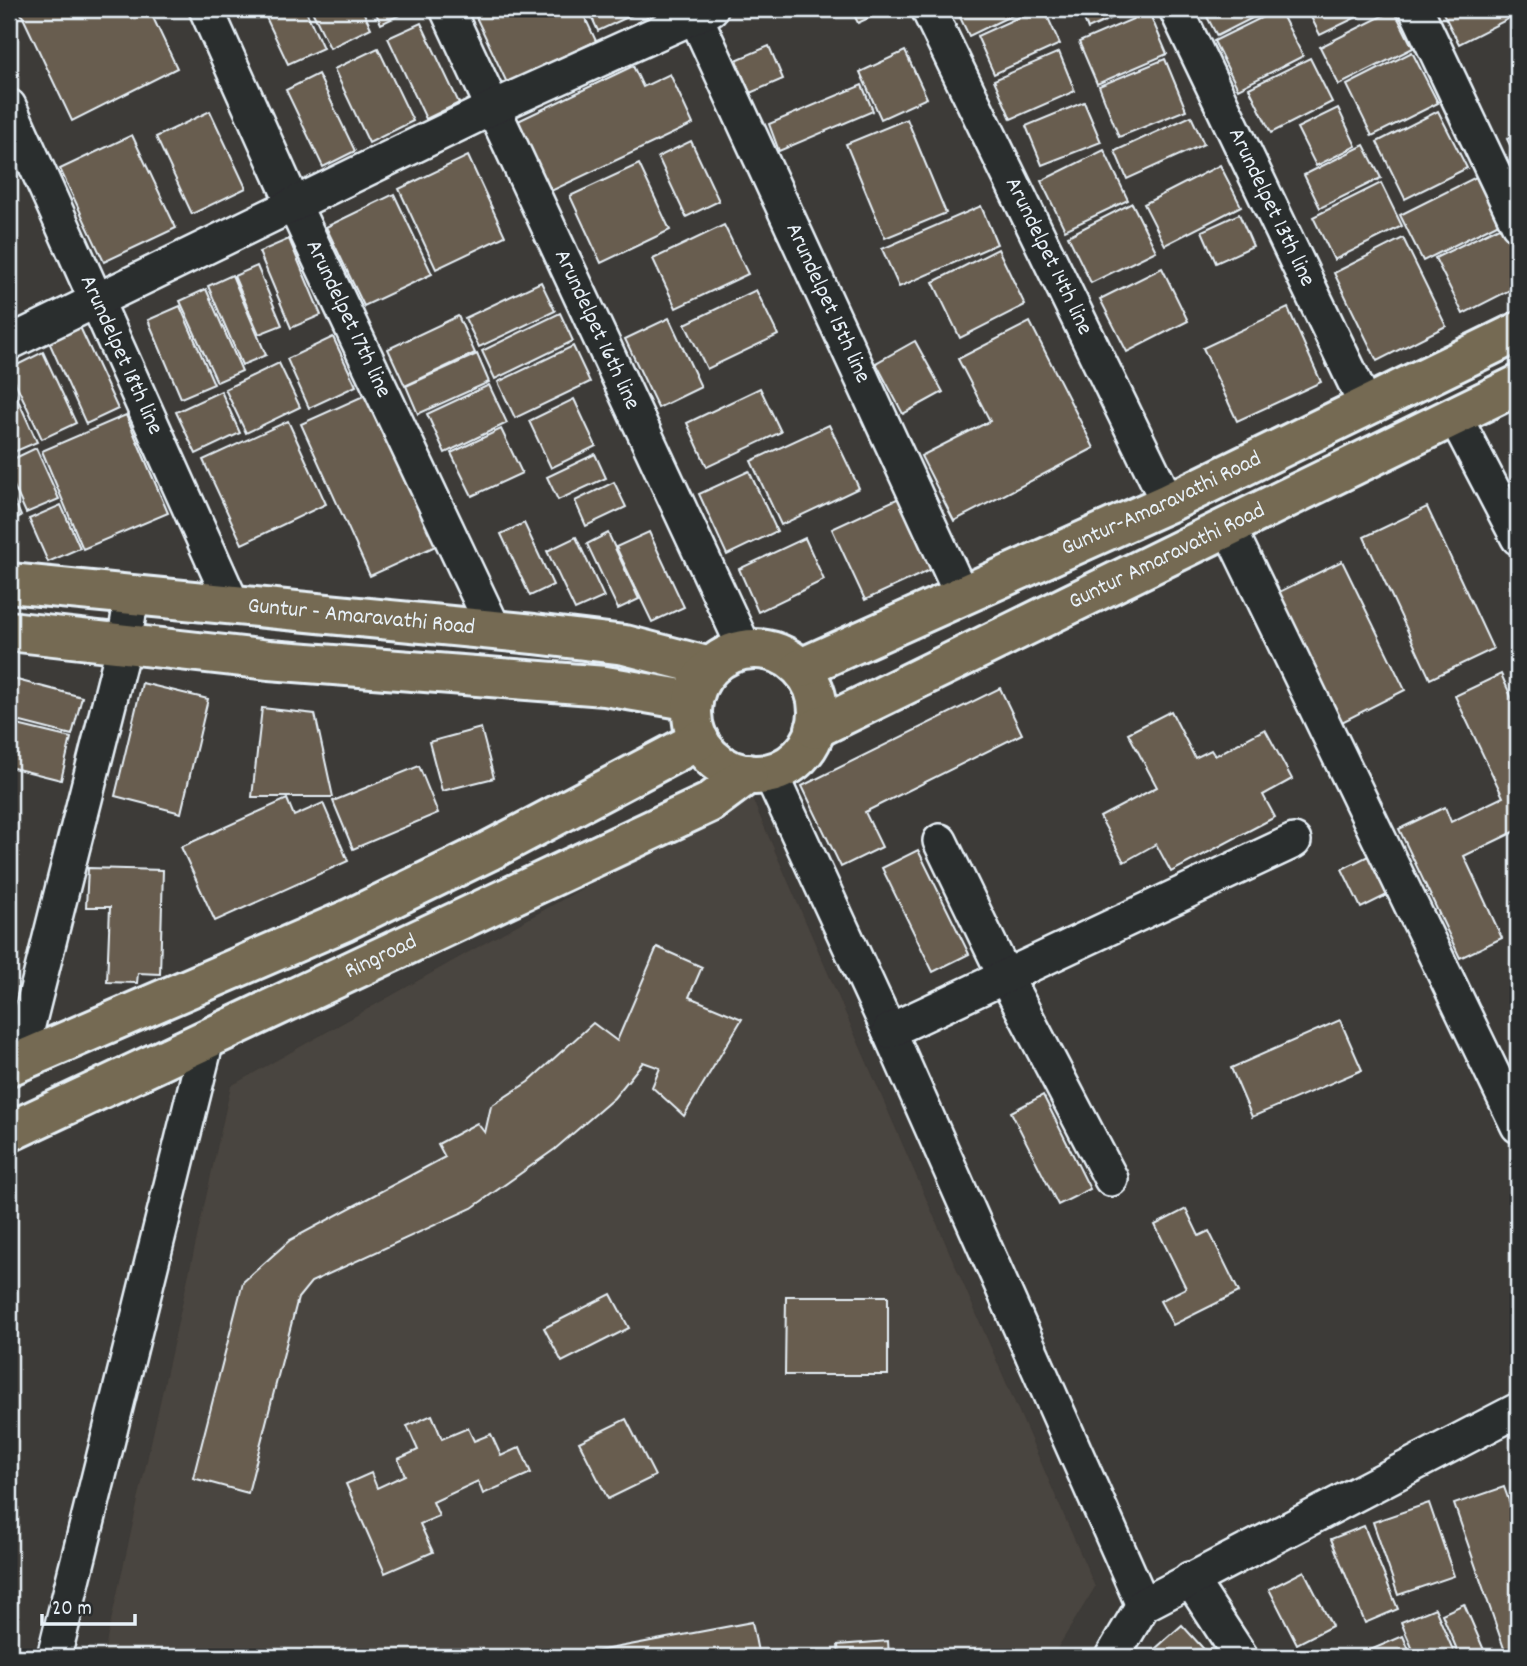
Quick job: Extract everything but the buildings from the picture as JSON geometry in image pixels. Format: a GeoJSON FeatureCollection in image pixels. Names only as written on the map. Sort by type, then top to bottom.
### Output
{"type":"FeatureCollection","features":[{"type":"Feature","properties":{"kind":"main road","name":"Guntur-Amaravathi Road"},"geometry":{"type":"LineString","coordinates":[[801,668],[1168,503],[1518,332]]}},
{"type":"Feature","properties":{"kind":"main road","name":"Guntur Amaravathi Road"},"geometry":{"type":"LineString","coordinates":[[815,729],[1518,385]]}},
{"type":"Feature","properties":{"kind":"main road","name":"Guntur - Amaravathi Road"},"geometry":{"type":"LineString","coordinates":[[9,583],[494,629],[625,645],[710,667]]}},
{"type":"Feature","properties":{"kind":"main road","name":"Guntur - Amaravathi Road"},"geometry":{"type":"LineString","coordinates":[[9,631],[269,660],[605,686],[693,701]]}},
{"type":"Feature","properties":{"kind":"main road"},"geometry":{"type":"LineString","coordinates":[[745,649],[764,649],[783,655],[801,668],[812,687],[818,708],[815,729],[806,749],[790,764],[760,774],[728,769],[710,757],[692,722],[693,701],[699,683],[710,667],[726,655],[745,649]]}},
{"type":"Feature","properties":{"kind":"main road"},"geometry":{"type":"LineString","coordinates":[[14,1064],[345,921],[489,851],[699,740]]}},
{"type":"Feature","properties":{"kind":"main road","name":"Ringroad"},"geometry":{"type":"LineString","coordinates":[[9,1132],[709,803],[760,774]]}},
{"type":"Feature","properties":{"kind":"street","name":"Arundelpet 17th line"},"geometry":{"type":"LineString","coordinates":[[206,9],[293,203],[494,629]]}},
{"type":"Feature","properties":{"kind":"street","name":"Arundelpet 16th line"},"geometry":{"type":"LineString","coordinates":[[447,9],[745,649]]}},
{"type":"Feature","properties":{"kind":"street","name":"Arundelpet 14th line"},"geometry":{"type":"LineString","coordinates":[[928,9],[1168,503]]}},
{"type":"Feature","properties":{"kind":"street","name":"Arundelpet 13th line"},"geometry":{"type":"LineString","coordinates":[[1176,9],[1366,406]]}},
{"type":"Feature","properties":{"kind":"street"},"geometry":{"type":"LineString","coordinates":[[1416,9],[1518,224]]}},
{"type":"Feature","properties":{"kind":"street"},"geometry":{"type":"LineString","coordinates":[[9,343],[293,203],[700,11]]}},
{"type":"Feature","properties":{"kind":"street","name":"Arundelpet 15th line"},"geometry":{"type":"LineString","coordinates":[[700,11],[962,596]]}},
{"type":"Feature","properties":{"kind":"street","name":"Arundelpet 18th line"},"geometry":{"type":"LineString","coordinates":[[9,106],[232,603]]}},
{"type":"Feature","properties":{"kind":"street"},"geometry":{"type":"LineString","coordinates":[[1455,417],[1518,538]]}},
{"type":"Feature","properties":{"kind":"street"},"geometry":{"type":"LineString","coordinates":[[1228,526],[1509,1083],[1518,1126]]}},
{"type":"Feature","properties":{"kind":"street"},"geometry":{"type":"LineString","coordinates":[[14,1064],[124,644],[132,594]]}},
{"type":"Feature","properties":{"kind":"street"},"geometry":{"type":"LineString","coordinates":[[760,774],[889,1031],[1143,1605]]}},
{"type":"Feature","properties":{"kind":"street"},"geometry":{"type":"LineString","coordinates":[[940,841],[1006,978],[1111,1178]]}},
{"type":"Feature","properties":{"kind":"street"},"geometry":{"type":"LineString","coordinates":[[889,1031],[1294,841]]}},
{"type":"Feature","properties":{"kind":"street"},"geometry":{"type":"LineString","coordinates":[[54,1657],[207,1040]]}},
{"type":"Feature","properties":{"kind":"street"},"geometry":{"type":"LineString","coordinates":[[1112,1657],[1143,1605],[1518,1410]]}},
{"type":"Feature","properties":{"kind":"street"},"geometry":{"type":"LineString","coordinates":[[1190,1579],[1241,1657]]}},
{"type":"Feature","properties":{"kind":"shaded area"},"geometry":{"type":"Polygon","coordinates":[[[750,794],[1095,1587],[1052,1657],[103,1657],[231,1086],[750,794]]]}}]}
